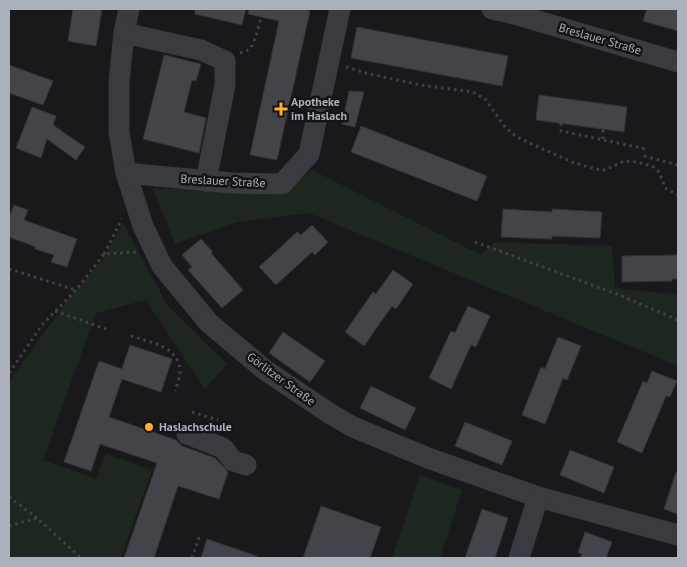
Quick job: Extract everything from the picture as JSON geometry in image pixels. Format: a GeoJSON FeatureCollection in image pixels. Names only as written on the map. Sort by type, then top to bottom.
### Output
{"type":"FeatureCollection","features":[{"type":"Feature","properties":{"kind":"street","name":"Görlitzer Straße"},"geometry":{"type":"LineString","coordinates":[[129,9],[124,33],[119,82],[119,132],[126,173],[143,226],[162,266],[209,323],[265,370],[353,427],[428,458],[538,497],[678,535]]}},
{"type":"Feature","properties":{"kind":"street","name":"Breslauer Straße"},"geometry":{"type":"LineString","coordinates":[[126,173],[231,183],[282,184],[309,154],[340,9]]}},
{"type":"Feature","properties":{"kind":"street","name":"Breslauer Straße"},"geometry":{"type":"LineString","coordinates":[[492,9],[678,62]]}},
{"type":"Feature","properties":{"kind":"street"},"geometry":{"type":"LineString","coordinates":[[124,33],[201,50],[225,61],[225,85],[206,181]]}},
{"type":"Feature","properties":{"kind":"street"},"geometry":{"type":"LineString","coordinates":[[187,434],[223,448],[233,460],[246,465]]}},
{"type":"Feature","properties":{"kind":"street"},"geometry":{"type":"LineString","coordinates":[[519,558],[538,497]]}},
{"type":"Feature","properties":{"kind":"path"},"geometry":{"type":"LineString","coordinates":[[225,61],[250,50],[259,20],[265,9]]}},
{"type":"Feature","properties":{"kind":"path"},"geometry":{"type":"LineString","coordinates":[[328,63],[420,85],[473,92],[486,100],[505,127],[517,137],[572,162],[595,169],[605,170],[624,161],[652,166],[659,172],[665,188],[678,195]]}},
{"type":"Feature","properties":{"kind":"path"},"geometry":{"type":"LineString","coordinates":[[561,124],[561,130],[646,148]]}},
{"type":"Feature","properties":{"kind":"path"},"geometry":{"type":"LineString","coordinates":[[603,129],[603,139]]}},
{"type":"Feature","properties":{"kind":"path"},"geometry":{"type":"LineString","coordinates":[[644,156],[678,165]]}},
{"type":"Feature","properties":{"kind":"path"},"geometry":{"type":"LineString","coordinates":[[9,373],[42,325],[76,290],[104,254],[133,197]]}},
{"type":"Feature","properties":{"kind":"path"},"geometry":{"type":"LineString","coordinates":[[474,242],[619,295],[678,320]]}},
{"type":"Feature","properties":{"kind":"path"},"geometry":{"type":"LineString","coordinates":[[104,254],[154,251]]}},
{"type":"Feature","properties":{"kind":"path"},"geometry":{"type":"LineString","coordinates":[[9,269],[76,290]]}},
{"type":"Feature","properties":{"kind":"path"},"geometry":{"type":"LineString","coordinates":[[54,311],[106,329]]}},
{"type":"Feature","properties":{"kind":"path"},"geometry":{"type":"LineString","coordinates":[[131,336],[168,348],[176,359],[180,370],[175,391]]}},
{"type":"Feature","properties":{"kind":"path"},"geometry":{"type":"LineString","coordinates":[[192,412],[218,420]]}},
{"type":"Feature","properties":{"kind":"path"},"geometry":{"type":"LineString","coordinates":[[9,497],[37,518],[82,558]]}},
{"type":"Feature","properties":{"kind":"path"},"geometry":{"type":"LineString","coordinates":[[9,526],[37,518]]}},
{"type":"Feature","properties":{"kind":"path"},"geometry":{"type":"LineString","coordinates":[[192,558],[200,535]]}},
{"type":"Feature","properties":{"kind":"shaded area"},"geometry":{"type":"Polygon","coordinates":[[[312,170],[481,255],[495,242],[612,246],[615,288],[678,295],[678,366],[309,213],[238,222],[175,244],[153,189],[285,189],[312,170]]]}},
{"type":"Feature","properties":{"kind":"shaded area"},"geometry":{"type":"Polygon","coordinates":[[[123,223],[168,306],[227,364],[205,389],[146,300],[96,313],[43,460],[96,479],[106,454],[152,470],[121,558],[9,558],[9,382],[63,306],[103,259],[123,223]]]}},
{"type":"Feature","properties":{"kind":"shaded area"},"geometry":{"type":"Polygon","coordinates":[[[420,475],[462,490],[440,558],[392,558],[420,475]]]}},
{"type":"Feature","properties":{"kind":"building"},"geometry":{"type":"Polygon","coordinates":[[[73,9],[102,9],[96,46],[68,41],[73,9]]]}},
{"type":"Feature","properties":{"kind":"building"},"geometry":{"type":"Polygon","coordinates":[[[195,9],[246,9],[242,25],[195,14],[195,9]]]}},
{"type":"Feature","properties":{"kind":"building"},"geometry":{"type":"Polygon","coordinates":[[[249,9],[302,9],[310,11],[277,160],[250,155],[279,21],[248,14],[249,9]]]}},
{"type":"Feature","properties":{"kind":"building"},"geometry":{"type":"Polygon","coordinates":[[[647,9],[678,9],[678,31],[643,21],[647,9]]]}},
{"type":"Feature","properties":{"kind":"building"},"geometry":{"type":"Polygon","coordinates":[[[357,27],[508,56],[502,86],[351,58],[357,27]]]}},
{"type":"Feature","properties":{"kind":"building"},"geometry":{"type":"Polygon","coordinates":[[[164,55],[201,64],[196,81],[192,80],[184,112],[206,118],[199,153],[143,139],[164,55]]]}},
{"type":"Feature","properties":{"kind":"building"},"geometry":{"type":"Polygon","coordinates":[[[9,65],[53,81],[43,105],[9,93],[9,65]]]}},
{"type":"Feature","properties":{"kind":"building"},"geometry":{"type":"Polygon","coordinates":[[[349,91],[364,92],[355,127],[342,124],[349,91]]]}},
{"type":"Feature","properties":{"kind":"building"},"geometry":{"type":"Polygon","coordinates":[[[539,95],[627,107],[624,132],[536,120],[539,95]]]}},
{"type":"Feature","properties":{"kind":"building"},"geometry":{"type":"Polygon","coordinates":[[[32,107],[56,116],[53,125],[85,147],[76,160],[47,139],[41,158],[16,148],[32,107]]]}},
{"type":"Feature","properties":{"kind":"building"},"geometry":{"type":"Polygon","coordinates":[[[361,126],[487,176],[477,201],[351,152],[361,126]]]}},
{"type":"Feature","properties":{"kind":"building"},"geometry":{"type":"Polygon","coordinates":[[[14,205],[28,210],[24,220],[77,239],[67,267],[51,262],[54,255],[9,237],[9,218],[14,205]]]}},
{"type":"Feature","properties":{"kind":"building"},"geometry":{"type":"Polygon","coordinates":[[[503,209],[552,212],[552,209],[602,212],[600,238],[552,236],[552,239],[501,237],[503,209]]]}},
{"type":"Feature","properties":{"kind":"building"},"geometry":{"type":"Polygon","coordinates":[[[312,225],[328,242],[315,255],[312,252],[276,285],[259,267],[297,232],[301,235],[312,225]]]}},
{"type":"Feature","properties":{"kind":"building"},"geometry":{"type":"Polygon","coordinates":[[[201,239],[243,290],[222,308],[188,270],[192,267],[182,255],[201,239]]]}},
{"type":"Feature","properties":{"kind":"building"},"geometry":{"type":"Polygon","coordinates":[[[678,255],[678,279],[672,279],[672,281],[622,282],[622,256],[678,255]]]}},
{"type":"Feature","properties":{"kind":"building"},"geometry":{"type":"Polygon","coordinates":[[[393,270],[413,284],[396,309],[392,306],[364,346],[345,332],[373,292],[376,294],[393,270]]]}},
{"type":"Feature","properties":{"kind":"building"},"geometry":{"type":"Polygon","coordinates":[[[468,306],[490,316],[476,347],[471,345],[451,389],[429,378],[451,331],[455,333],[468,306]]]}},
{"type":"Feature","properties":{"kind":"building"},"geometry":{"type":"Polygon","coordinates":[[[283,332],[325,361],[310,382],[269,353],[283,332]]]}},
{"type":"Feature","properties":{"kind":"building"},"geometry":{"type":"Polygon","coordinates":[[[558,337],[581,346],[567,380],[563,378],[545,424],[522,415],[541,367],[545,369],[558,337]]]}},
{"type":"Feature","properties":{"kind":"building"},"geometry":{"type":"Polygon","coordinates":[[[130,345],[172,359],[161,392],[122,379],[109,417],[176,440],[182,446],[215,458],[228,472],[219,499],[178,486],[154,558],[124,558],[157,463],[100,444],[91,471],[64,462],[99,361],[122,369],[130,345]]]}},
{"type":"Feature","properties":{"kind":"building"},"geometry":{"type":"Polygon","coordinates":[[[652,371],[677,381],[670,397],[666,396],[642,453],[617,442],[643,381],[647,383],[652,371]]]}},
{"type":"Feature","properties":{"kind":"building"},"geometry":{"type":"Polygon","coordinates":[[[371,386],[416,408],[405,430],[360,408],[371,386]]]}},
{"type":"Feature","properties":{"kind":"building"},"geometry":{"type":"Polygon","coordinates":[[[465,422],[512,441],[502,465],[455,446],[465,422]]]}},
{"type":"Feature","properties":{"kind":"building"},"geometry":{"type":"Polygon","coordinates":[[[570,450],[614,467],[604,493],[560,475],[570,450]]]}},
{"type":"Feature","properties":{"kind":"building"},"geometry":{"type":"Polygon","coordinates":[[[676,472],[678,473],[678,514],[664,509],[676,472]]]}},
{"type":"Feature","properties":{"kind":"building"},"geometry":{"type":"Polygon","coordinates":[[[321,506],[381,527],[370,558],[303,558],[321,506]]]}},
{"type":"Feature","properties":{"kind":"building"},"geometry":{"type":"Polygon","coordinates":[[[482,509],[508,518],[495,558],[465,558],[482,509]]]}},
{"type":"Feature","properties":{"kind":"building"},"geometry":{"type":"Polygon","coordinates":[[[585,532],[612,542],[606,558],[580,558],[582,554],[578,553],[585,532]]]}},
{"type":"Feature","properties":{"kind":"building"},"geometry":{"type":"Polygon","coordinates":[[[207,539],[257,556],[257,558],[201,558],[207,539]]]}},
{"type":"Feature","properties":{"kind":"place","name":"Apotheke im Haslach"},"geometry":{"type":"Point","coordinates":[281,109]}},
{"type":"Feature","properties":{"kind":"place","name":"Haslachschule"},"geometry":{"type":"Point","coordinates":[149,427]}}]}
